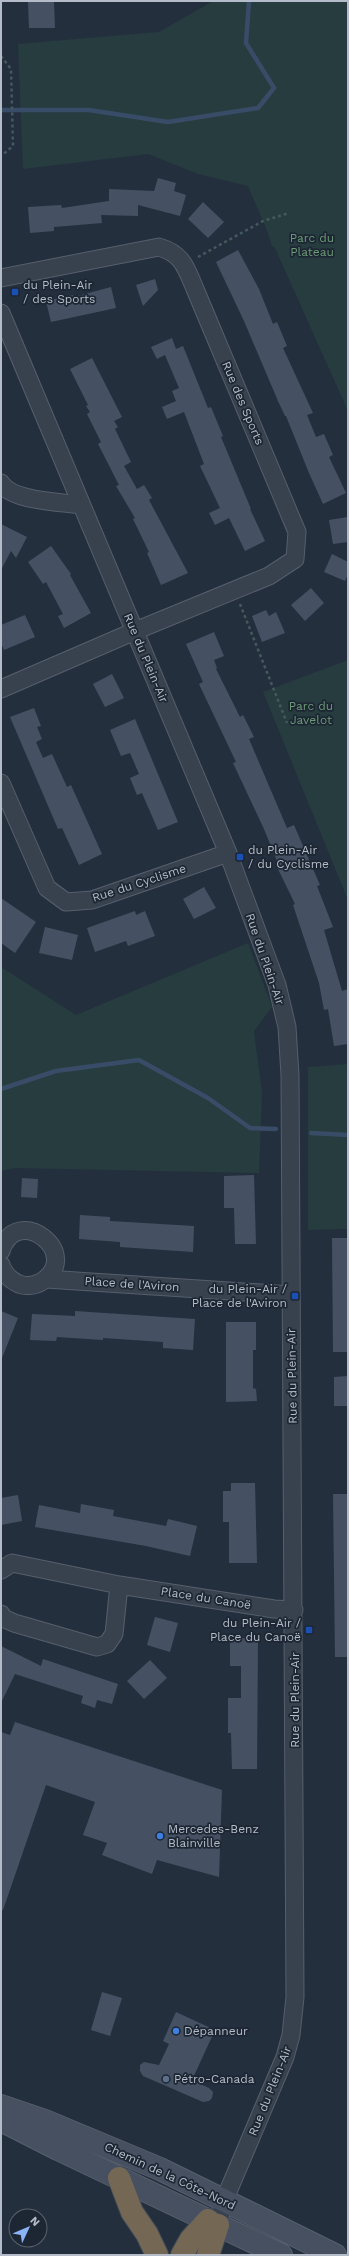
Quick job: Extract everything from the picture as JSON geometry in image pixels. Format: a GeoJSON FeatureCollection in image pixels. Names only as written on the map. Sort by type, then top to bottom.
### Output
{"type":"FeatureCollection","features":[{"type":"Feature","properties":{"kind":"highway"},"geometry":{"type":"LineString","coordinates":[[119,2178],[132,2212],[147,2234],[157,2255]]}},
{"type":"Feature","properties":{"kind":"highway"},"geometry":{"type":"LineString","coordinates":[[182,2255],[191,2239],[213,2222]]}},
{"type":"Feature","properties":{"kind":"highway"},"geometry":{"type":"LineString","coordinates":[[208,2255],[213,2222]]}},
{"type":"Feature","properties":{"kind":"street","name":"Rue des Sports"},"geometry":{"type":"LineString","coordinates":[[1,278],[159,248],[173,251],[184,264],[297,532],[295,559],[269,576],[135,631]]}},
{"type":"Feature","properties":{"kind":"street","name":"Rue du Plein-Air"},"geometry":{"type":"LineString","coordinates":[[1,313],[228,853],[277,985],[287,1027],[290,1075],[295,2006],[288,2046],[283,2064],[213,2222]]}},
{"type":"Feature","properties":{"kind":"street"},"geometry":{"type":"LineString","coordinates":[[1,484],[5,490],[20,496],[81,505]]}},
{"type":"Feature","properties":{"kind":"street"},"geometry":{"type":"LineString","coordinates":[[1,689],[135,631]]}},
{"type":"Feature","properties":{"kind":"street","name":"Rue du Cyclisme"},"geometry":{"type":"LineString","coordinates":[[1,784],[47,888],[66,902],[92,900],[228,853]]}},
{"type":"Feature","properties":{"kind":"street"},"geometry":{"type":"LineString","coordinates":[[1,1251],[9,1238],[16,1232],[35,1232],[44,1236],[54,1252],[55,1262],[52,1271],[46,1279]]}},
{"type":"Feature","properties":{"kind":"street","name":"Place de l'Aviron"},"geometry":{"type":"LineString","coordinates":[[1,1265],[4,1273],[19,1284],[29,1285],[46,1279],[291,1295]]}},
{"type":"Feature","properties":{"kind":"street","name":"Place du Canoë"},"geometry":{"type":"LineString","coordinates":[[1,1570],[12,1563],[119,1585],[274,1609],[294,1610]]}},
{"type":"Feature","properties":{"kind":"street"},"geometry":{"type":"LineString","coordinates":[[1,1614],[4,1618],[14,1623],[97,1647],[107,1644],[114,1634],[119,1585]]}},
{"type":"Feature","properties":{"kind":"street","name":"Chemin de la Côte-Nord"},"geometry":{"type":"LineString","coordinates":[[1,2106],[45,2121],[132,2157],[224,2200],[335,2255]]}},
{"type":"Feature","properties":{"kind":"street","name":"Chemin de la Côte-Nord"},"geometry":{"type":"LineString","coordinates":[[1,2120],[281,2255]]}},
{"type":"Feature","properties":{"kind":"path"},"geometry":{"type":"LineString","coordinates":[[1,56],[11,69],[12,146],[9,151],[1,156]]}},
{"type":"Feature","properties":{"kind":"path"},"geometry":{"type":"LineString","coordinates":[[184,264],[263,221],[288,213]]}},
{"type":"Feature","properties":{"kind":"path"},"geometry":{"type":"LineString","coordinates":[[235,590],[287,722]]}},
{"type":"Feature","properties":{"kind":"green space","name":"Parc du Plateau"},"geometry":{"type":"Polygon","coordinates":[[[213,1],[348,1],[348,411],[275,248],[272,246],[248,186],[198,174],[148,154],[23,169],[18,44],[159,32],[213,1]]]}},
{"type":"Feature","properties":{"kind":"green space","name":"Parc du Javelot"},"geometry":{"type":"Polygon","coordinates":[[[348,660],[348,900],[263,692],[348,660]]]}},
{"type":"Feature","properties":{"kind":"green space"},"geometry":{"type":"Polygon","coordinates":[[[248,943],[272,1007],[254,1031],[262,1093],[259,1173],[15,1168],[1,1171],[1,967],[76,1015],[248,943]]]}},
{"type":"Feature","properties":{"kind":"green space"},"geometry":{"type":"Polygon","coordinates":[[[348,1064],[348,1229],[308,1230],[308,1067],[348,1064]]]}},
{"type":"Feature","properties":{"kind":"building"},"geometry":{"type":"Polygon","coordinates":[[[28,2],[54,2],[55,28],[29,28],[28,2]]]}},
{"type":"Feature","properties":{"kind":"building"},"geometry":{"type":"Polygon","coordinates":[[[158,178],[176,183],[174,191],[186,195],[180,216],[138,205],[138,216],[101,215],[102,223],[54,227],[54,231],[30,233],[28,207],[61,205],[62,208],[109,201],[109,189],[154,191],[158,178]]]}},
{"type":"Feature","properties":{"kind":"building"},"geometry":{"type":"Polygon","coordinates":[[[203,202],[224,222],[208,238],[188,219],[203,202]]]}},
{"type":"Feature","properties":{"kind":"building"},"geometry":{"type":"Polygon","coordinates":[[[238,250],[259,289],[273,324],[277,322],[287,346],[283,348],[313,413],[307,415],[316,437],[324,434],[333,455],[329,457],[346,493],[323,504],[244,321],[216,262],[238,250]]]}},
{"type":"Feature","properties":{"kind":"building"},"geometry":{"type":"Polygon","coordinates":[[[155,279],[158,290],[143,306],[136,285],[155,279]]]}},
{"type":"Feature","properties":{"kind":"building"},"geometry":{"type":"Polygon","coordinates":[[[111,287],[116,308],[51,322],[46,301],[73,295],[74,297],[111,287]]]}},
{"type":"Feature","properties":{"kind":"building"},"geometry":{"type":"Polygon","coordinates":[[[172,338],[176,349],[183,346],[208,408],[211,407],[223,436],[221,437],[250,509],[265,541],[245,551],[229,518],[215,525],[209,513],[220,508],[200,466],[204,464],[184,412],[167,419],[162,407],[176,401],[172,391],[179,388],[165,355],[157,359],[151,347],[172,338]]]}},
{"type":"Feature","properties":{"kind":"building"},"geometry":{"type":"Polygon","coordinates":[[[92,358],[122,417],[114,421],[118,427],[115,429],[131,462],[124,466],[137,489],[144,485],[152,498],[149,500],[188,573],[161,585],[147,553],[149,552],[133,519],[135,518],[116,486],[119,485],[98,444],[101,442],[87,414],[90,412],[86,406],[88,405],[70,369],[92,358]]]}},
{"type":"Feature","properties":{"kind":"building"},"geometry":{"type":"Polygon","coordinates":[[[348,517],[348,542],[333,544],[329,520],[348,517]]]}},
{"type":"Feature","properties":{"kind":"building"},"geometry":{"type":"Polygon","coordinates":[[[1,524],[27,537],[16,558],[11,551],[1,570],[1,524]]]}},
{"type":"Feature","properties":{"kind":"building"},"geometry":{"type":"Polygon","coordinates":[[[51,546],[71,574],[70,575],[91,613],[64,628],[58,616],[63,614],[46,582],[43,584],[28,562],[51,546]]]}},
{"type":"Feature","properties":{"kind":"building"},"geometry":{"type":"Polygon","coordinates":[[[332,554],[348,562],[348,574],[345,581],[324,572],[332,554]]]}},
{"type":"Feature","properties":{"kind":"building"},"geometry":{"type":"Polygon","coordinates":[[[311,588],[324,603],[305,621],[291,605],[311,588]]]}},
{"type":"Feature","properties":{"kind":"building"},"geometry":{"type":"Polygon","coordinates":[[[266,610],[269,616],[276,612],[285,633],[262,642],[252,616],[266,610]]]}},
{"type":"Feature","properties":{"kind":"building"},"geometry":{"type":"Polygon","coordinates":[[[25,615],[35,637],[4,650],[1,643],[1,625],[25,615]]]}},
{"type":"Feature","properties":{"kind":"building"},"geometry":{"type":"Polygon","coordinates":[[[214,632],[224,656],[214,660],[216,669],[240,717],[243,715],[254,737],[249,739],[287,828],[294,825],[320,885],[317,886],[333,927],[324,930],[342,991],[348,989],[348,1044],[334,1046],[328,1009],[324,1010],[319,983],[293,905],[295,904],[277,867],[279,866],[264,829],[233,763],[236,762],[199,684],[203,682],[186,644],[214,632]]]}},
{"type":"Feature","properties":{"kind":"building"},"geometry":{"type":"Polygon","coordinates":[[[112,674],[124,698],[105,707],[93,684],[112,674]]]}},
{"type":"Feature","properties":{"kind":"building"},"geometry":{"type":"Polygon","coordinates":[[[34,708],[41,726],[37,727],[42,739],[36,742],[43,758],[52,754],[67,787],[71,785],[102,854],[79,865],[62,828],[58,829],[10,717],[34,708]]]}},
{"type":"Feature","properties":{"kind":"building"},"geometry":{"type":"Polygon","coordinates":[[[135,719],[178,822],[158,830],[142,793],[137,795],[130,778],[139,774],[130,753],[121,756],[110,730],[135,719]]]}},
{"type":"Feature","properties":{"kind":"building"},"geometry":{"type":"Polygon","coordinates":[[[204,887],[216,908],[194,919],[183,899],[204,887]]]}},
{"type":"Feature","properties":{"kind":"building"},"geometry":{"type":"Polygon","coordinates":[[[1,898],[36,922],[15,953],[1,943],[1,898]]]}},
{"type":"Feature","properties":{"kind":"building"},"geometry":{"type":"Polygon","coordinates":[[[135,911],[136,915],[145,911],[155,936],[128,946],[126,941],[95,952],[87,928],[135,911]]]}},
{"type":"Feature","properties":{"kind":"building"},"geometry":{"type":"Polygon","coordinates":[[[45,927],[78,935],[72,960],[39,953],[45,927]]]}},
{"type":"Feature","properties":{"kind":"building"},"geometry":{"type":"Polygon","coordinates":[[[254,1175],[256,1244],[235,1244],[234,1208],[224,1208],[224,1176],[254,1175]]]}},
{"type":"Feature","properties":{"kind":"building"},"geometry":{"type":"Polygon","coordinates":[[[22,1178],[38,1179],[37,1198],[21,1197],[22,1178]]]}},
{"type":"Feature","properties":{"kind":"building"},"geometry":{"type":"Polygon","coordinates":[[[80,1215],[110,1217],[110,1221],[194,1226],[193,1252],[120,1247],[120,1242],[79,1239],[80,1215]]]}},
{"type":"Feature","properties":{"kind":"building"},"geometry":{"type":"Polygon","coordinates":[[[332,1238],[348,1238],[348,1352],[333,1352],[332,1238]]]}},
{"type":"Feature","properties":{"kind":"building"},"geometry":{"type":"Polygon","coordinates":[[[1,1311],[18,1318],[2,1358],[1,1358],[1,1311]]]}},
{"type":"Feature","properties":{"kind":"building"},"geometry":{"type":"Polygon","coordinates":[[[75,1311],[195,1319],[193,1350],[163,1348],[163,1342],[103,1338],[103,1340],[57,1337],[56,1341],[30,1340],[32,1314],[75,1316],[75,1311]]]}},
{"type":"Feature","properties":{"kind":"building"},"geometry":{"type":"Polygon","coordinates":[[[226,1322],[256,1322],[256,1350],[253,1350],[253,1388],[256,1389],[257,1401],[226,1402],[226,1322]]]}},
{"type":"Feature","properties":{"kind":"building"},"geometry":{"type":"Polygon","coordinates":[[[348,1376],[348,1406],[334,1406],[334,1377],[348,1376]]]}},
{"type":"Feature","properties":{"kind":"building"},"geometry":{"type":"Polygon","coordinates":[[[231,1483],[255,1483],[257,1563],[229,1563],[229,1522],[223,1522],[223,1491],[231,1491],[231,1483]]]}},
{"type":"Feature","properties":{"kind":"building"},"geometry":{"type":"Polygon","coordinates":[[[333,1494],[348,1494],[348,1657],[335,1657],[333,1494]]]}},
{"type":"Feature","properties":{"kind":"building"},"geometry":{"type":"Polygon","coordinates":[[[18,1495],[22,1521],[1,1525],[1,1498],[18,1495]]]}},
{"type":"Feature","properties":{"kind":"building"},"geometry":{"type":"Polygon","coordinates":[[[81,1504],[114,1510],[113,1516],[166,1526],[168,1519],[197,1526],[190,1556],[146,1546],[35,1527],[39,1505],[80,1513],[81,1504]]]}},
{"type":"Feature","properties":{"kind":"building"},"geometry":{"type":"Polygon","coordinates":[[[155,1617],[178,1623],[170,1652],[147,1645],[155,1617]]]}},
{"type":"Feature","properties":{"kind":"building"},"geometry":{"type":"Polygon","coordinates":[[[230,1638],[258,1638],[257,1769],[232,1769],[231,1733],[228,1733],[228,1698],[241,1698],[241,1666],[230,1666],[230,1638]]]}},
{"type":"Feature","properties":{"kind":"building"},"geometry":{"type":"Polygon","coordinates":[[[1,1646],[41,1666],[43,1659],[118,1684],[112,1704],[97,1700],[95,1708],[81,1703],[83,1696],[15,1674],[1,1703],[1,1646]]]}},
{"type":"Feature","properties":{"kind":"building"},"geometry":{"type":"Polygon","coordinates":[[[150,1660],[167,1678],[144,1699],[127,1681],[150,1660]]]}},
{"type":"Feature","properties":{"kind":"building"},"geometry":{"type":"Polygon","coordinates":[[[15,1722],[222,1790],[219,1877],[157,1860],[152,1874],[102,1855],[107,1843],[83,1835],[95,1802],[46,1785],[3,1910],[1,1910],[1,1732],[10,1735],[15,1722]]]}},
{"type":"Feature","properties":{"kind":"building"},"geometry":{"type":"Polygon","coordinates":[[[102,1992],[122,1998],[110,2036],[91,2030],[102,1992]]]}},
{"type":"Feature","properties":{"kind":"building"},"geometry":{"type":"Polygon","coordinates":[[[176,2012],[215,2030],[192,2080],[209,2088],[213,2092],[212,2098],[209,2101],[203,2102],[143,2076],[140,2071],[140,2065],[144,2062],[159,2065],[169,2044],[163,2041],[176,2012]]]}},
{"type":"Feature","properties":{"kind":"waterway"},"geometry":{"type":"LineString","coordinates":[[1,110],[89,110],[168,122],[258,108],[274,88],[246,43],[249,1]]}},
{"type":"Feature","properties":{"kind":"waterway"},"geometry":{"type":"LineString","coordinates":[[1,1089],[56,1071],[139,1060],[208,1098],[250,1128],[276,1129]]}},
{"type":"Feature","properties":{"kind":"waterway"},"geometry":{"type":"LineString","coordinates":[[311,1133],[348,1135]]}},
{"type":"Feature","properties":{"kind":"place","name":"du Plein-Air / des Sports"},"geometry":{"type":"Point","coordinates":[15,292]}},
{"type":"Feature","properties":{"kind":"place","name":"du Plein-Air / du Cyclisme"},"geometry":{"type":"Point","coordinates":[240,857]}},
{"type":"Feature","properties":{"kind":"place","name":"du Plein-Air / Place de l'Aviron"},"geometry":{"type":"Point","coordinates":[295,1296]}},
{"type":"Feature","properties":{"kind":"place","name":"du Plein-Air / Place du Canoë"},"geometry":{"type":"Point","coordinates":[309,1630]}},
{"type":"Feature","properties":{"kind":"place","name":"Mercedes-Benz Blainville"},"geometry":{"type":"Point","coordinates":[160,1836]}},
{"type":"Feature","properties":{"kind":"place","name":"Dépanneur"},"geometry":{"type":"Point","coordinates":[176,2031]}},
{"type":"Feature","properties":{"kind":"place","name":"Pétro-Canada"},"geometry":{"type":"Point","coordinates":[166,2079]}}]}
